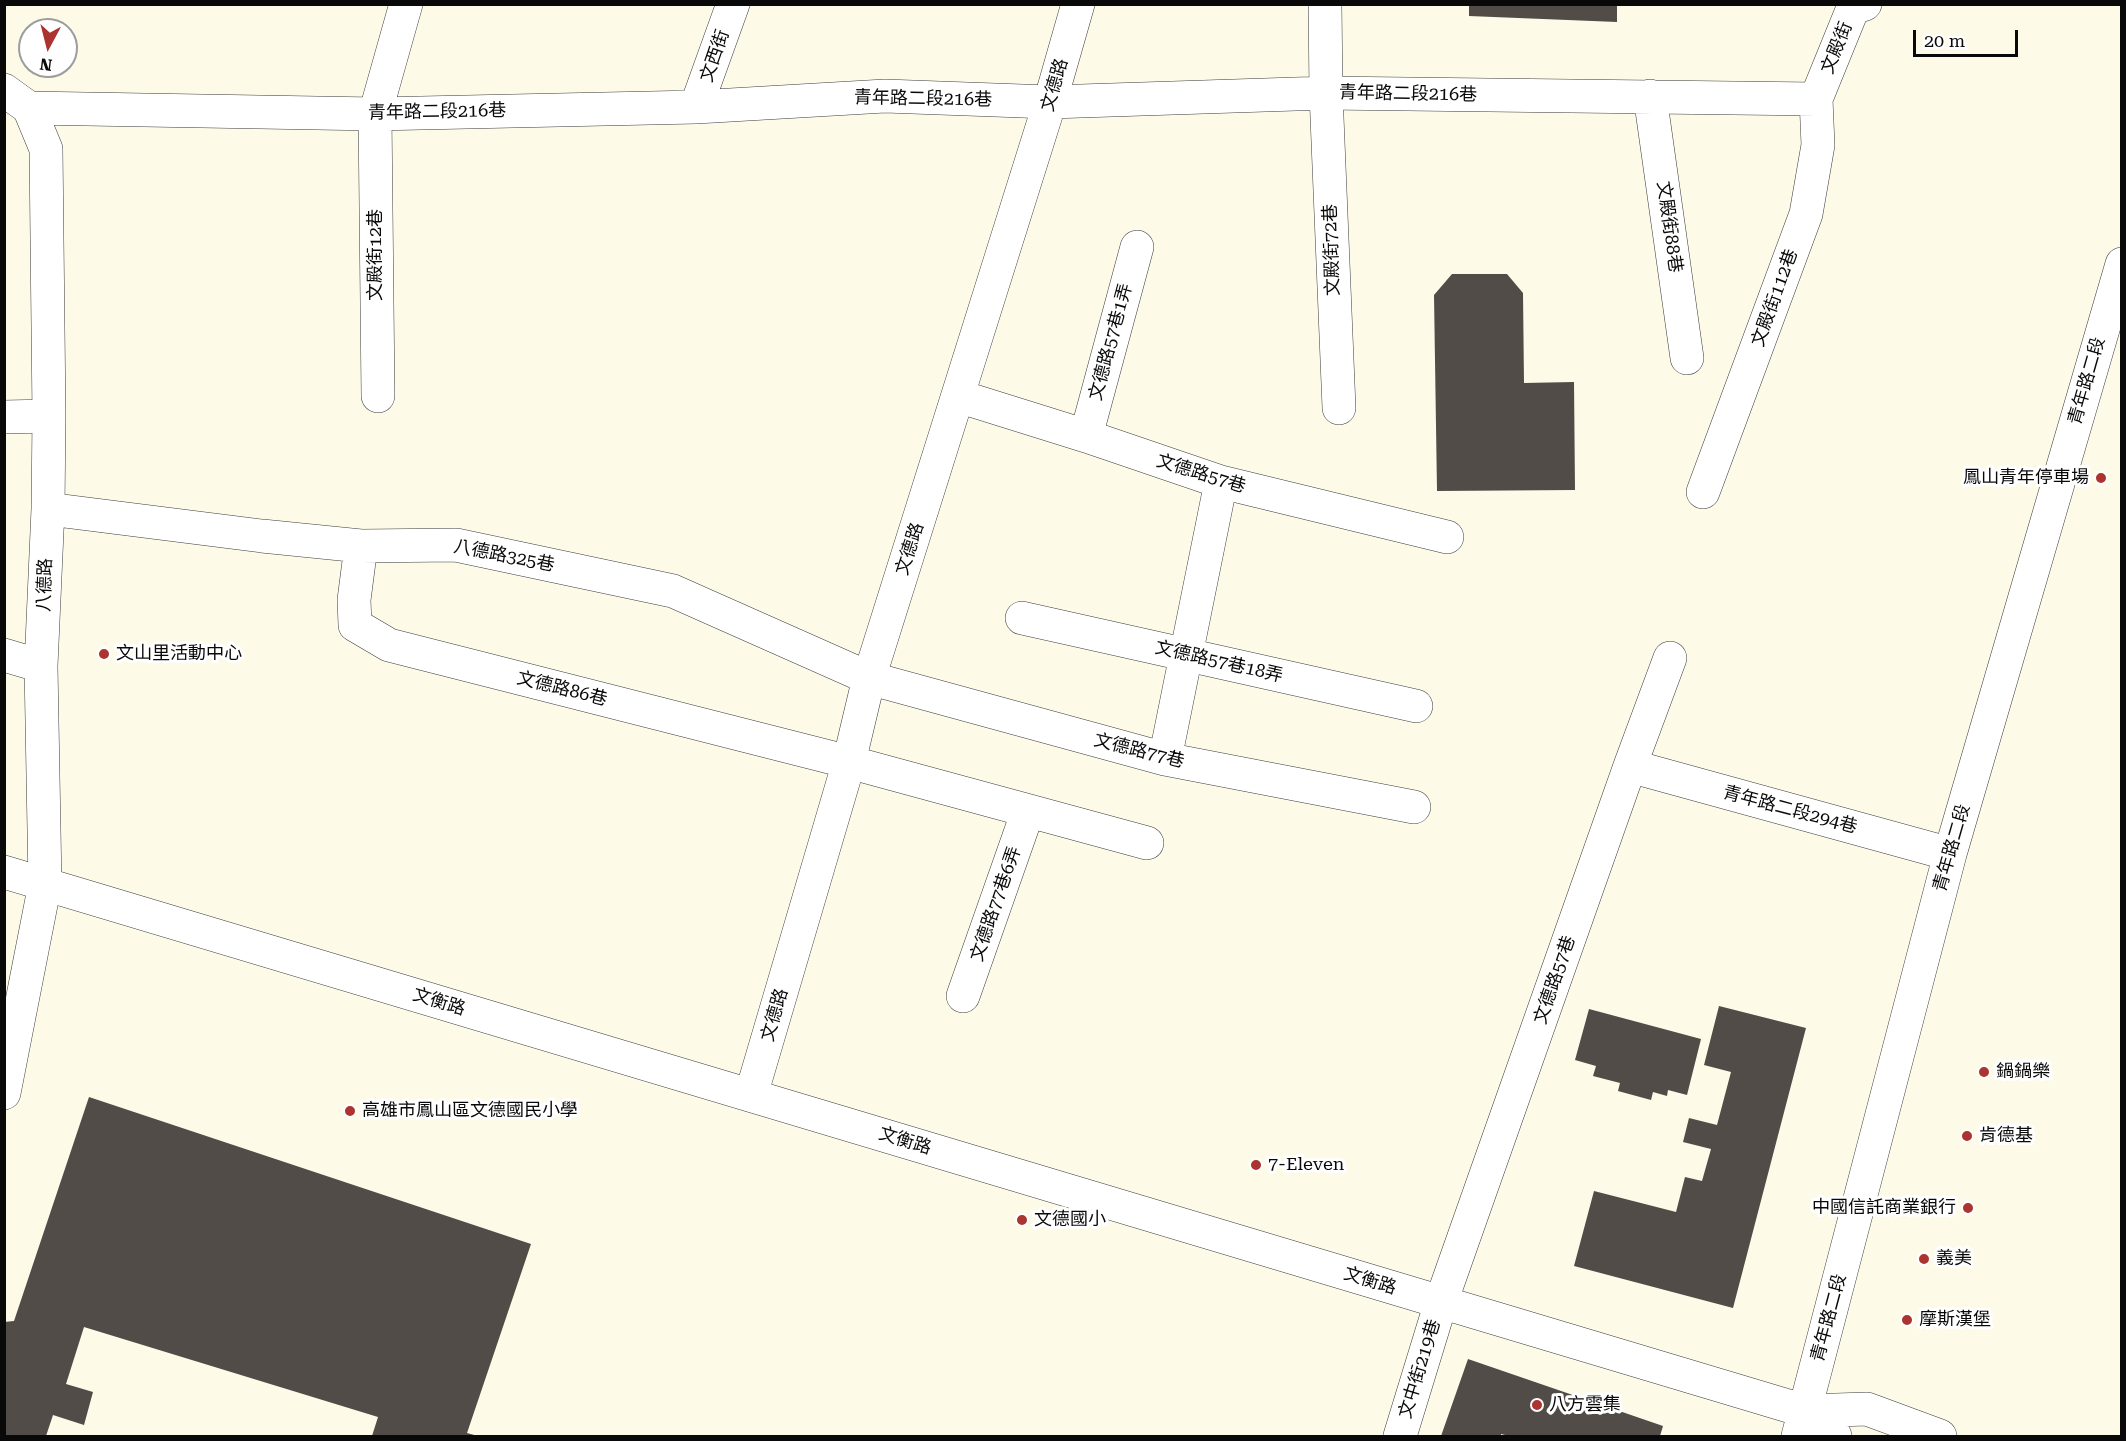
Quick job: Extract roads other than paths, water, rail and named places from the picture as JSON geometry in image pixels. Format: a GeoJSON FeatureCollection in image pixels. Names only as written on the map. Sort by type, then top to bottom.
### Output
{"type":"FeatureCollection","features":[{"type":"Feature","properties":{"kind":"street","name":"文殿街12巷"},"geometry":{"type":"LineString","coordinates":[[378,396],[375,114],[406,4]]}},
{"type":"Feature","properties":{"kind":"street","name":"文西街"},"geometry":{"type":"LineString","coordinates":[[696,107],[733,4]]}},
{"type":"Feature","properties":{"kind":"street","name":"文德路"},"geometry":{"type":"LineString","coordinates":[[752,1095],[849,762],[869,678],[1050,102],[1078,4]]}},
{"type":"Feature","properties":{"kind":"street","name":"文殿街72巷"},"geometry":{"type":"LineString","coordinates":[[1325,4],[1326,93],[1339,408]]}},
{"type":"Feature","properties":{"kind":"street","name":"文殿街"},"geometry":{"type":"LineString","coordinates":[[1816,99],[1853,8],[1865,4]]}},
{"type":"Feature","properties":{"kind":"street","name":"青年路二段216巷"},"geometry":{"type":"LineString","coordinates":[[17,99],[375,114],[696,107],[885,96],[1050,102],[1326,93],[1816,99]]}},
{"type":"Feature","properties":{"kind":"street","name":"文殿街88巷"},"geometry":{"type":"LineString","coordinates":[[1650,96],[1687,358]]}},
{"type":"Feature","properties":{"kind":"street","name":"八德路"},"geometry":{"type":"LineString","coordinates":[[4,1093],[45,884],[41,666],[48,509],[49,416],[46,149],[17,99]]}},
{"type":"Feature","properties":{"kind":"street","name":"文殿街112巷"},"geometry":{"type":"LineString","coordinates":[[1703,492],[1806,214],[1818,145],[1816,99]]}},
{"type":"Feature","properties":{"kind":"street","name":"文德路57巷1弄"},"geometry":{"type":"LineString","coordinates":[[1086,436],[1137,248]]}},
{"type":"Feature","properties":{"kind":"street","name":"青年路二段"},"geometry":{"type":"LineString","coordinates":[[1801,1424],[1950,854],[2121,264]]}},
{"type":"Feature","properties":{"kind":"street","name":"文德路57巷"},"geometry":{"type":"LineString","coordinates":[[958,396],[1221,482],[1447,537]]}},
{"type":"Feature","properties":{"kind":"street"},"geometry":{"type":"LineString","coordinates":[[4,417],[49,416]]}},
{"type":"Feature","properties":{"kind":"street"},"geometry":{"type":"LineString","coordinates":[[1165,759],[1221,482]]}},
{"type":"Feature","properties":{"kind":"street","name":"八德路325巷"},"geometry":{"type":"LineString","coordinates":[[48,509],[261,537],[361,546],[456,545],[673,591],[869,678]]}},
{"type":"Feature","properties":{"kind":"street","name":"文德路86巷"},"geometry":{"type":"LineString","coordinates":[[361,546],[354,600],[356,625],[389,645],[849,762]]}},
{"type":"Feature","properties":{"kind":"street","name":"文德路57巷18弄"},"geometry":{"type":"LineString","coordinates":[[1022,618],[1416,706]]}},
{"type":"Feature","properties":{"kind":"street"},"geometry":{"type":"LineString","coordinates":[[4,655],[41,666]]}},
{"type":"Feature","properties":{"kind":"street","name":"文德路57巷"},"geometry":{"type":"LineString","coordinates":[[1441,1302],[1670,658]]}},
{"type":"Feature","properties":{"kind":"street","name":"文德路77巷"},"geometry":{"type":"LineString","coordinates":[[869,678],[1165,759],[1414,807]]}},
{"type":"Feature","properties":{"kind":"street"},"geometry":{"type":"LineString","coordinates":[[849,762],[1147,843]]}},
{"type":"Feature","properties":{"kind":"street","name":"青年路二段294巷"},"geometry":{"type":"LineString","coordinates":[[1630,766],[1950,854]]}},
{"type":"Feature","properties":{"kind":"street","name":"文德路77巷6弄"},"geometry":{"type":"LineString","coordinates":[[963,996],[1028,811]]}},
{"type":"Feature","properties":{"kind":"street","name":"文衡路"},"geometry":{"type":"LineString","coordinates":[[4,872],[1441,1302],[1835,1437]]}},
{"type":"Feature","properties":{"kind":"street","name":"文中街219巷"},"geometry":{"type":"LineString","coordinates":[[1400,1437],[1441,1302]]}},
{"type":"Feature","properties":{"kind":"street","name":"文衡路"},"geometry":{"type":"LineString","coordinates":[[1801,1424],[1867,1409],[1940,1437]]}},
{"type":"Feature","properties":{"kind":"place","name":"鳳山青年停車場"},"geometry":{"type":"Point","coordinates":[2101,478]}},
{"type":"Feature","properties":{"kind":"place","name":"文山里活動中心"},"geometry":{"type":"Point","coordinates":[104,654]}},
{"type":"Feature","properties":{"kind":"place","name":"鍋鍋樂"},"geometry":{"type":"Point","coordinates":[1984,1072]}},
{"type":"Feature","properties":{"kind":"place","name":"高雄市鳳山區文德國民小學"},"geometry":{"type":"Point","coordinates":[350,1111]}},
{"type":"Feature","properties":{"kind":"place","name":"肯德基"},"geometry":{"type":"Point","coordinates":[1967,1136]}},
{"type":"Feature","properties":{"kind":"place","name":"7-Eleven"},"geometry":{"type":"Point","coordinates":[1256,1165]}},
{"type":"Feature","properties":{"kind":"place","name":"中國信託商業銀行"},"geometry":{"type":"Point","coordinates":[1968,1208]}},
{"type":"Feature","properties":{"kind":"place","name":"文德國小"},"geometry":{"type":"Point","coordinates":[1022,1220]}},
{"type":"Feature","properties":{"kind":"place","name":"義美"},"geometry":{"type":"Point","coordinates":[1924,1259]}},
{"type":"Feature","properties":{"kind":"place","name":"摩斯漢堡"},"geometry":{"type":"Point","coordinates":[1907,1320]}},
{"type":"Feature","properties":{"kind":"place","name":"八方雲集"},"geometry":{"type":"Point","coordinates":[1537,1405]}}]}
